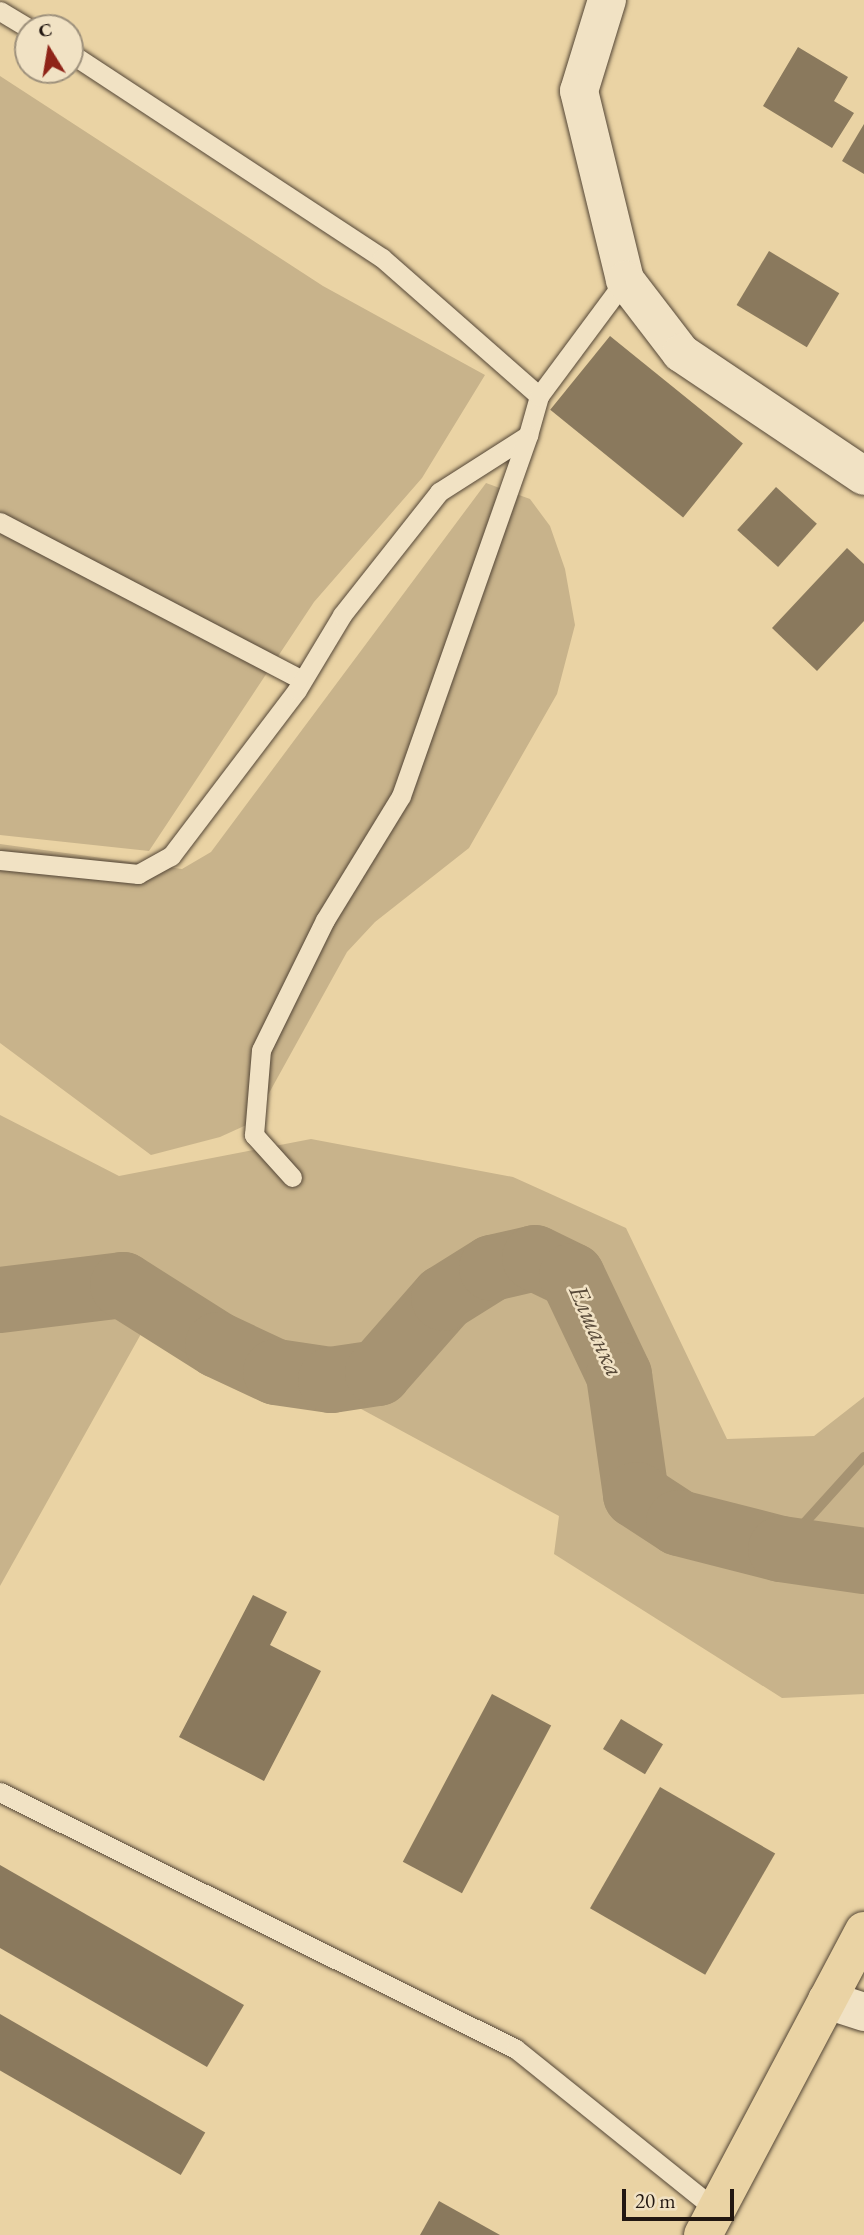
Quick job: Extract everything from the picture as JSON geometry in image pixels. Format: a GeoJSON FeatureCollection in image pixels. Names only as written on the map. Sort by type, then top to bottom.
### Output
{"type":"FeatureCollection","features":[{"type":"Feature","properties":{"kind":"main road"},"geometry":{"type":"LineString","coordinates":[[709,2223],[864,1931]]}},
{"type":"Feature","properties":{"kind":"street"},"geometry":{"type":"LineString","coordinates":[[607,0],[579,91],[625,280],[681,353],[864,476]]}},
{"type":"Feature","properties":{"kind":"street"},"geometry":{"type":"LineString","coordinates":[[827,2000],[864,2012]]}},
{"type":"Feature","properties":{"kind":"lane"},"geometry":{"type":"LineString","coordinates":[[84,62],[382,258],[539,396]]}},
{"type":"Feature","properties":{"kind":"lane"},"geometry":{"type":"LineString","coordinates":[[292,1177],[254,1135],[261,1050],[325,920],[401,796],[528,435],[539,396],[625,280]]}},
{"type":"Feature","properties":{"kind":"lane"},"geometry":{"type":"LineString","coordinates":[[0,860],[138,874],[171,856],[303,680],[342,615],[439,492],[528,435]]}},
{"type":"Feature","properties":{"kind":"lane"},"geometry":{"type":"LineString","coordinates":[[0,522],[303,680]]}},
{"type":"Feature","properties":{"kind":"lane"},"geometry":{"type":"LineString","coordinates":[[0,1792],[516,2049],[709,2223]]}},
{"type":"Feature","properties":{"kind":"shaded area"},"geometry":{"type":"Polygon","coordinates":[[[0,76],[323,286],[485,375],[422,478],[314,602],[149,851],[0,835],[0,76]]]}},
{"type":"Feature","properties":{"kind":"shaded area"},"geometry":{"type":"Polygon","coordinates":[[[486,483],[530,499],[550,526],[565,569],[575,625],[557,694],[469,848],[375,922],[347,952],[253,1122],[220,1137],[151,1155],[0,1043],[0,844],[182,869],[211,852],[486,483]]]}},
{"type":"Feature","properties":{"kind":"shaded area"},"geometry":{"type":"Polygon","coordinates":[[[0,1115],[119,1176],[311,1139],[513,1177],[626,1228],[727,1439],[814,1436],[864,1397],[864,1694],[782,1698],[554,1554],[559,1516],[160,1300],[0,1586],[0,1115]]]}},
{"type":"Feature","properties":{"kind":"building"},"geometry":{"type":"Polygon","coordinates":[[[798,47],[848,77],[834,101],[854,113],[832,148],[763,106],[798,47]]]}},
{"type":"Feature","properties":{"kind":"building"},"geometry":{"type":"Polygon","coordinates":[[[864,124],[864,174],[842,161],[864,124]]]}},
{"type":"Feature","properties":{"kind":"building"},"geometry":{"type":"Polygon","coordinates":[[[769,251],[839,293],[807,347],[737,305],[769,251]]]}},
{"type":"Feature","properties":{"kind":"building"},"geometry":{"type":"Polygon","coordinates":[[[610,336],[743,444],[683,517],[550,410],[610,336]]]}},
{"type":"Feature","properties":{"kind":"building"},"geometry":{"type":"Polygon","coordinates":[[[776,487],[817,524],[778,567],[737,530],[776,487]]]}},
{"type":"Feature","properties":{"kind":"building"},"geometry":{"type":"Polygon","coordinates":[[[847,548],[864,564],[864,621],[817,671],[772,628],[847,548]]]}},
{"type":"Feature","properties":{"kind":"building"},"geometry":{"type":"Polygon","coordinates":[[[253,1595],[287,1612],[270,1645],[321,1671],[264,1781],[179,1737],[253,1595]]]}},
{"type":"Feature","properties":{"kind":"building"},"geometry":{"type":"Polygon","coordinates":[[[492,1694],[551,1725],[462,1893],[403,1862],[492,1694]]]}},
{"type":"Feature","properties":{"kind":"building"},"geometry":{"type":"Polygon","coordinates":[[[621,1719],[663,1744],[645,1774],[603,1749],[621,1719]]]}},
{"type":"Feature","properties":{"kind":"building"},"geometry":{"type":"Polygon","coordinates":[[[660,1787],[775,1854],[705,1975],[590,1908],[660,1787]]]}},
{"type":"Feature","properties":{"kind":"building"},"geometry":{"type":"Polygon","coordinates":[[[0,1865],[244,2005],[207,2067],[0,1948],[0,1865]]]}},
{"type":"Feature","properties":{"kind":"building"},"geometry":{"type":"Polygon","coordinates":[[[0,2014],[205,2132],[181,2175],[0,2071],[0,2014]]]}},
{"type":"Feature","properties":{"kind":"building"},"geometry":{"type":"Polygon","coordinates":[[[439,2201],[500,2235],[420,2235],[439,2201]]]}},
{"type":"Feature","properties":{"kind":"waterway","name":"Елшанка"},"geometry":{"type":"LineString","coordinates":[[0,1300],[123,1285],[218,1345],[276,1372],[331,1380],[378,1373],[444,1298],[492,1268],[535,1258],[572,1276],[619,1375],[636,1495],[679,1523],[781,1549],[864,1561]]}},
{"type":"Feature","properties":{"kind":"waterway"},"geometry":{"type":"LineString","coordinates":[[781,1549],[864,1457]]}}]}
